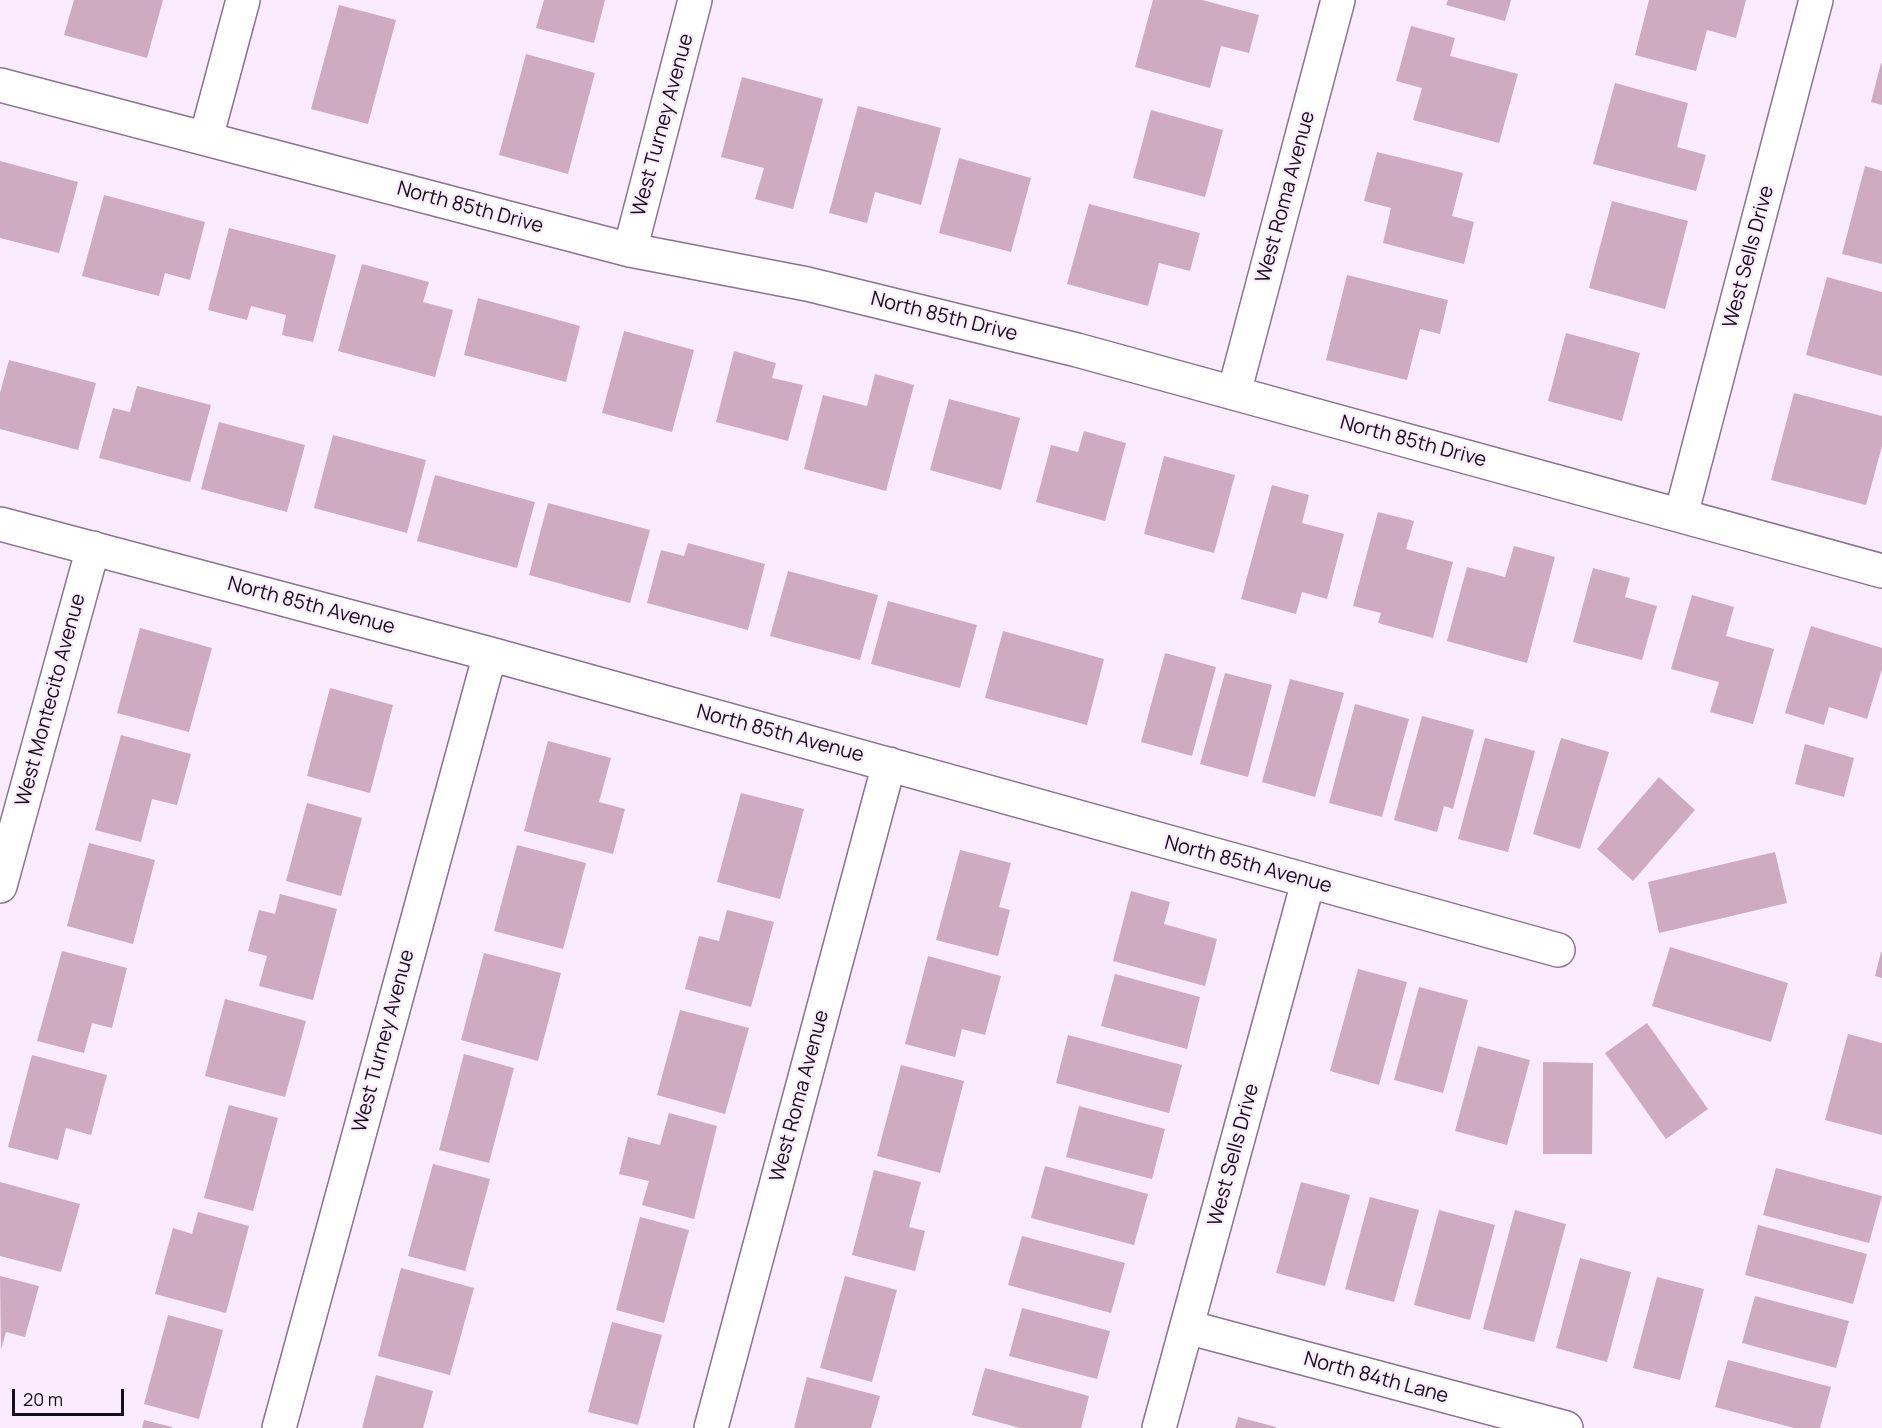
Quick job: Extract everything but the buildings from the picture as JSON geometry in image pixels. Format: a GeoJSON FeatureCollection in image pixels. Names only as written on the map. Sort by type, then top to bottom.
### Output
{"type":"FeatureCollection","features":[{"type":"Feature","properties":{"kind":"street"},"geometry":{"type":"LineString","coordinates":[[206,138],[243,0]]}},
{"type":"Feature","properties":{"kind":"street","name":"West Turney Avenue"},"geometry":{"type":"LineString","coordinates":[[630,250],[695,0]]}},
{"type":"Feature","properties":{"kind":"street","name":"West Roma Avenue"},"geometry":{"type":"LineString","coordinates":[[1234,393],[1338,0]]}},
{"type":"Feature","properties":{"kind":"street","name":"West Sells Drive"},"geometry":{"type":"LineString","coordinates":[[1681,515],[1816,0]]}},
{"type":"Feature","properties":{"kind":"street","name":"North 85th Drive"},"geometry":{"type":"LineString","coordinates":[[0,85],[630,250],[807,284],[1077,350],[1882,571]]}},
{"type":"Feature","properties":{"kind":"street","name":"North 85th Avenue"},"geometry":{"type":"LineString","coordinates":[[0,524],[490,654],[1558,950]]}},
{"type":"Feature","properties":{"kind":"street","name":"West Montecito Avenue"},"geometry":{"type":"LineString","coordinates":[[0,886],[93,548]]}},
{"type":"Feature","properties":{"kind":"street","name":"West Turney Avenue"},"geometry":{"type":"LineString","coordinates":[[279,1428],[490,654]]}},
{"type":"Feature","properties":{"kind":"street","name":"West Roma Avenue"},"geometry":{"type":"LineString","coordinates":[[711,1428],[890,764]]}},
{"type":"Feature","properties":{"kind":"street","name":"West Sells Drive"},"geometry":{"type":"LineString","coordinates":[[1159,1428],[1308,882]]}},
{"type":"Feature","properties":{"kind":"street","name":"North 84th Lane"},"geometry":{"type":"LineString","coordinates":[[1186,1327],[1566,1428]]}}]}
